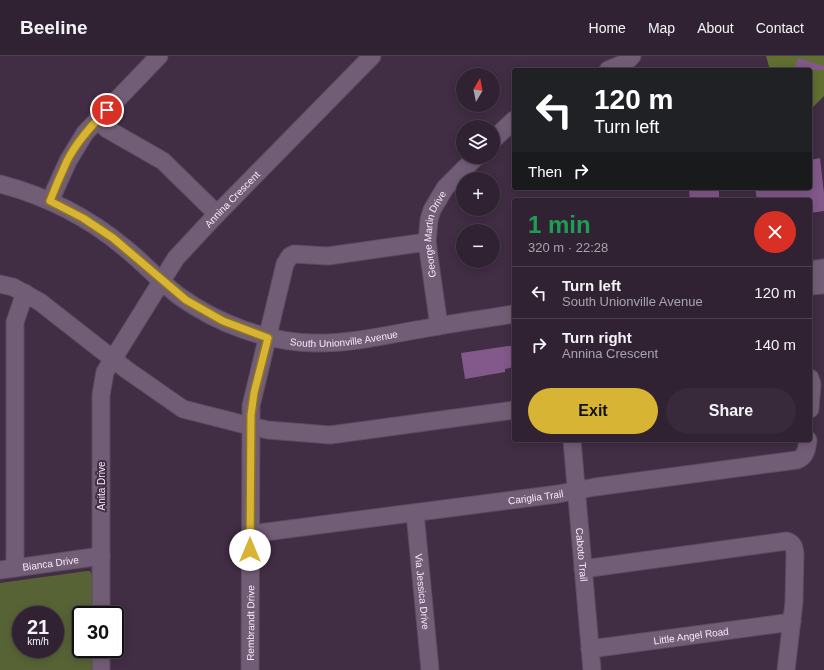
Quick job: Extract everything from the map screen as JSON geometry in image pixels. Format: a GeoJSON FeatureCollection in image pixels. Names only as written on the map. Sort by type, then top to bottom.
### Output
{"type":"FeatureCollection","features":[{"type":"Feature","properties":{"kind":"street"},"geometry":{"type":"LineString","coordinates":[[50,201],[68,161],[85,133],[159,56]]}},
{"type":"Feature","properties":{"kind":"street","name":"Annina Crescent"},"geometry":{"type":"LineString","coordinates":[[113,359],[176,258],[217,214],[372,56]]}},
{"type":"Feature","properties":{"kind":"street"},"geometry":{"type":"LineString","coordinates":[[613,68],[625,63],[632,56]]}},
{"type":"Feature","properties":{"kind":"street"},"geometry":{"type":"LineString","coordinates":[[97,120],[107,129],[163,161],[217,214]]}},
{"type":"Feature","properties":{"kind":"street"},"geometry":{"type":"LineString","coordinates":[[500,133],[512,122]]}},
{"type":"Feature","properties":{"kind":"street","name":"George Martin Drive"},"geometry":{"type":"LineString","coordinates":[[439,326],[427,242],[429,220],[432,210],[445,188],[469,164]]}},
{"type":"Feature","properties":{"kind":"street","name":"South Unionville Avenue"},"geometry":{"type":"LineString","coordinates":[[0,184],[50,201],[83,218],[113,238],[186,300],[208,314],[223,321],[268,338],[314,343],[332,342],[370,338],[512,314]]}},
{"type":"Feature","properties":{"kind":"street","name":"Rembrandt Drive"},"geometry":{"type":"LineString","coordinates":[[250,670],[251,406],[268,338],[283,268],[290,256],[294,254],[318,256],[344,254],[427,242]]}},
{"type":"Feature","properties":{"kind":"street"},"geometry":{"type":"LineString","coordinates":[[812,270],[824,268]]}},
{"type":"Feature","properties":{"kind":"street"},"geometry":{"type":"LineString","coordinates":[[0,284],[13,287],[40,302],[127,370],[184,409],[250,426],[268,430],[330,435],[512,410]]}},
{"type":"Feature","properties":{"kind":"street"},"geometry":{"type":"LineString","coordinates":[[812,286],[824,285]]}},
{"type":"Feature","properties":{"kind":"street"},"geometry":{"type":"LineString","coordinates":[[8,569],[15,322],[25,293]]}},
{"type":"Feature","properties":{"kind":"street","name":"Anita Drive"},"geometry":{"type":"LineString","coordinates":[[101,606],[101,395],[105,372],[113,359]]}},
{"type":"Feature","properties":{"kind":"street","name":"Caboto Trail"},"geometry":{"type":"LineString","coordinates":[[572,442],[592,670]]}},
{"type":"Feature","properties":{"kind":"street","name":"Cariglia Trail"},"geometry":{"type":"LineString","coordinates":[[250,534],[558,494],[577,490],[797,460],[802,458],[807,450],[808,442]]}},
{"type":"Feature","properties":{"kind":"street","name":"Via Jessica Drive"},"geometry":{"type":"LineString","coordinates":[[415,513],[430,670]]}},
{"type":"Feature","properties":{"kind":"street"},"geometry":{"type":"LineString","coordinates":[[584,569],[787,541],[792,543],[795,554],[794,602],[786,670]]}},
{"type":"Feature","properties":{"kind":"street","name":"Bianca Drive"},"geometry":{"type":"LineString","coordinates":[[8,569],[101,556]]}},
{"type":"Feature","properties":{"kind":"street","name":"Little Angel Road"},"geometry":{"type":"LineString","coordinates":[[590,649],[792,622]]}},
{"type":"Feature","properties":{"kind":"street"},"geometry":{"type":"LineString","coordinates":[[101,658],[101,670]]}},
{"type":"Feature","properties":{"kind":"green space"},"geometry":{"type":"Polygon","coordinates":[[[766,56],[824,56],[824,96],[812,108],[812,68],[769,68],[766,56]]]}},
{"type":"Feature","properties":{"kind":"green space"},"geometry":{"type":"Polygon","coordinates":[[[90,571],[94,578],[94,606],[72,606],[72,658],[94,658],[94,670],[0,670],[0,583],[90,571]]]}},
{"type":"Feature","properties":{"kind":"building"},"geometry":{"type":"Polygon","coordinates":[[[798,58],[824,66],[824,70],[812,70],[812,68],[795,68],[798,58]]]}},
{"type":"Feature","properties":{"kind":"building"},"geometry":{"type":"Polygon","coordinates":[[[820,158],[824,193],[824,211],[812,213],[812,198],[757,198],[755,190],[812,190],[812,160],[820,158]]]}},
{"type":"Feature","properties":{"kind":"building"},"geometry":{"type":"Polygon","coordinates":[[[689,191],[719,191],[719,198],[690,198],[689,191]]]}},
{"type":"Feature","properties":{"kind":"building"},"geometry":{"type":"Polygon","coordinates":[[[512,346],[512,367],[505,369],[505,372],[465,379],[461,353],[512,346]]]}},
{"type":"Feature","properties":{"kind":"route"},"geometry":{"type":"LineString","coordinates":[[107,110],[85,133],[77,145],[50,201],[83,218],[105,232],[137,258],[178,295],[208,314],[268,338],[251,406],[250,550]]}}]}
